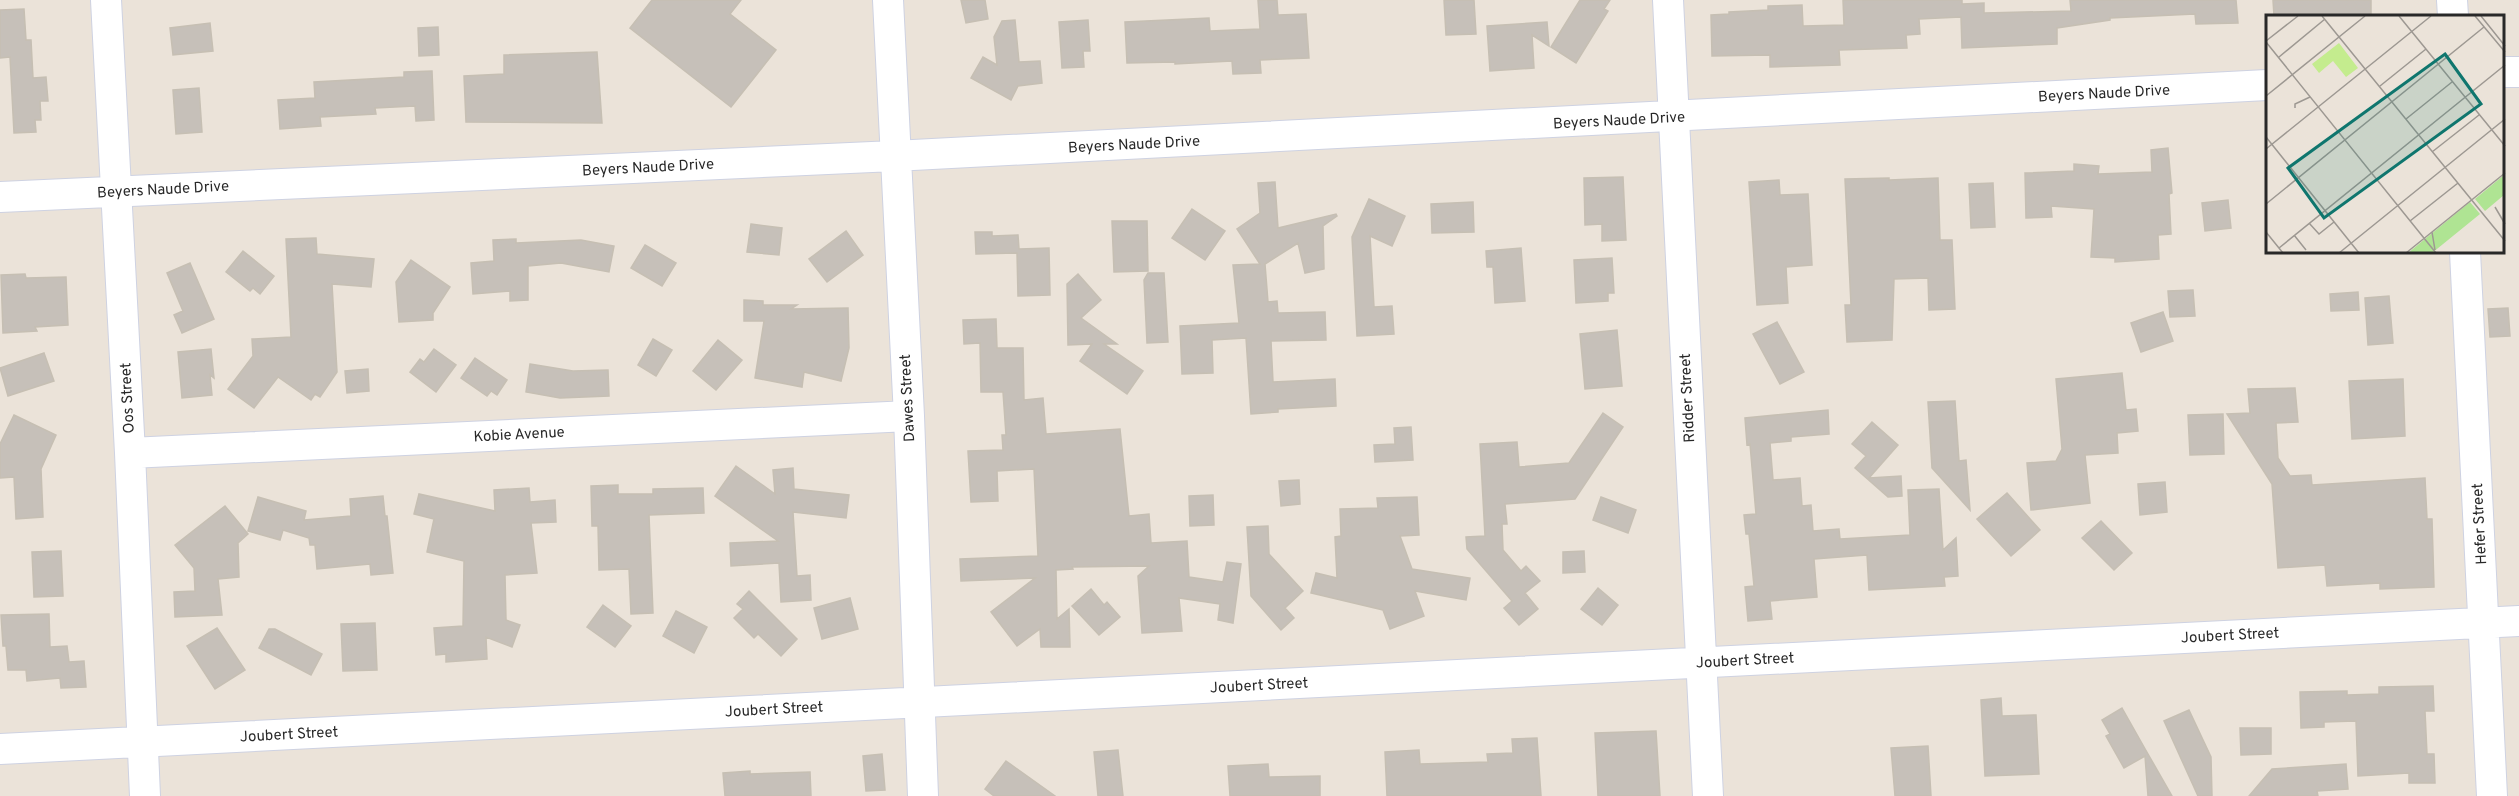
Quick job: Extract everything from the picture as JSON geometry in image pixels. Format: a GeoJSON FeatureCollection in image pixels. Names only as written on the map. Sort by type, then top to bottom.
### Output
{"type":"FeatureCollection","features":[{"type":"Feature","properties":{"kind":"street","name":"Oos Street"},"geometry":{"type":"LineString","coordinates":[[106,0],[130,453],[145,796]]}},
{"type":"Feature","properties":{"kind":"street","name":"Dawes Street"},"geometry":{"type":"LineString","coordinates":[[888,0],[894,156],[909,416],[923,796]]}},
{"type":"Feature","properties":{"kind":"street","name":"Ridder Street"},"geometry":{"type":"LineString","coordinates":[[1668,0],[1708,796]]}},
{"type":"Feature","properties":{"kind":"street"},"geometry":{"type":"LineString","coordinates":[[2452,0],[2453,15]]}},
{"type":"Feature","properties":{"kind":"street","name":"Beyers Naude Drive"},"geometry":{"type":"LineString","coordinates":[[0,197],[894,156],[2266,85]]}},
{"type":"Feature","properties":{"kind":"street","name":"Hefer Street"},"geometry":{"type":"LineString","coordinates":[[2465,254],[2492,796]]}},
{"type":"Feature","properties":{"kind":"street","name":"Kobie Avenue"},"geometry":{"type":"LineString","coordinates":[[130,453],[909,416]]}},
{"type":"Feature","properties":{"kind":"street","name":"Joubert Street"},"geometry":{"type":"LineString","coordinates":[[0,749],[2519,621]]}},
{"type":"Feature","properties":{"kind":"building"},"geometry":{"type":"Polygon","coordinates":[[[652,0],[741,0],[730,14],[776,50],[731,107],[630,28],[652,0]]]}},
{"type":"Feature","properties":{"kind":"building"},"geometry":{"type":"Polygon","coordinates":[[[961,0],[985,0],[988,19],[966,23],[961,0]]]}},
{"type":"Feature","properties":{"kind":"building"},"geometry":{"type":"Polygon","coordinates":[[[1258,0],[1277,0],[1278,15],[1306,14],[1309,58],[1260,60],[1261,73],[1233,74],[1232,61],[1175,64],[1175,62],[1127,63],[1125,22],[1209,18],[1210,31],[1260,29],[1258,0]]]}},
{"type":"Feature","properties":{"kind":"building"},"geometry":{"type":"Polygon","coordinates":[[[1444,0],[1474,0],[1476,34],[1446,35],[1444,0]]]}},
{"type":"Feature","properties":{"kind":"building"},"geometry":{"type":"Polygon","coordinates":[[[1580,0],[1610,0],[1604,9],[1608,11],[1576,63],[1551,47],[1580,0]]]}},
{"type":"Feature","properties":{"kind":"building"},"geometry":{"type":"Polygon","coordinates":[[[1843,0],[1962,0],[1962,4],[1984,3],[1984,13],[2071,11],[2070,0],[2236,0],[2238,23],[2196,24],[2195,14],[2110,18],[2110,20],[2057,28],[2057,44],[1962,48],[1961,17],[1919,19],[1920,34],[1906,35],[1907,48],[1839,50],[1840,65],[1770,67],[1770,55],[1712,56],[1711,15],[1768,10],[1768,6],[1802,5],[1803,26],[1844,25],[1843,0]]]}},
{"type":"Feature","properties":{"kind":"building"},"geometry":{"type":"Polygon","coordinates":[[[2273,0],[2371,0],[2371,15],[2274,15],[2273,0]]]}},
{"type":"Feature","properties":{"kind":"building"},"geometry":{"type":"Polygon","coordinates":[[[24,9],[26,40],[31,40],[33,78],[46,77],[48,101],[40,101],[41,120],[35,120],[36,132],[14,133],[10,57],[0,58],[0,10],[24,9]]]}},
{"type":"Feature","properties":{"kind":"building"},"geometry":{"type":"Polygon","coordinates":[[[1015,20],[1019,62],[1040,61],[1042,83],[1018,86],[1011,100],[971,78],[983,57],[997,65],[994,37],[1002,21],[1015,20]]]}},
{"type":"Feature","properties":{"kind":"building"},"geometry":{"type":"Polygon","coordinates":[[[1088,20],[1090,51],[1083,51],[1084,67],[1062,68],[1059,22],[1088,20]]]}},
{"type":"Feature","properties":{"kind":"building"},"geometry":{"type":"Polygon","coordinates":[[[1547,22],[1549,46],[1532,35],[1534,68],[1490,71],[1487,26],[1547,22]]]}},
{"type":"Feature","properties":{"kind":"building"},"geometry":{"type":"Polygon","coordinates":[[[210,23],[213,51],[173,55],[170,28],[210,23]]]}},
{"type":"Feature","properties":{"kind":"building"},"geometry":{"type":"Polygon","coordinates":[[[438,27],[439,55],[419,56],[418,28],[438,27]]]}},
{"type":"Feature","properties":{"kind":"building"},"geometry":{"type":"Polygon","coordinates":[[[597,52],[602,123],[466,122],[464,76],[504,74],[504,55],[597,52]]]}},
{"type":"Feature","properties":{"kind":"building"},"geometry":{"type":"Polygon","coordinates":[[[432,71],[434,120],[416,121],[415,106],[375,108],[376,114],[320,117],[321,126],[280,129],[278,100],[315,98],[314,82],[404,77],[404,72],[432,71]]]}},
{"type":"Feature","properties":{"kind":"building"},"geometry":{"type":"Polygon","coordinates":[[[199,88],[202,132],[176,134],[173,90],[199,88]]]}},
{"type":"Feature","properties":{"kind":"building"},"geometry":{"type":"Polygon","coordinates":[[[2168,148],[2172,193],[2169,194],[2171,234],[2158,235],[2159,259],[2115,262],[2115,258],[2091,257],[2094,209],[2051,206],[2052,217],[2026,218],[2025,173],[2074,171],[2074,164],[2099,166],[2098,174],[2152,172],[2151,150],[2168,148]]]}},
{"type":"Feature","properties":{"kind":"building"},"geometry":{"type":"Polygon","coordinates":[[[1623,177],[1626,240],[1602,241],[1602,224],[1585,225],[1584,178],[1623,177]]]}},
{"type":"Feature","properties":{"kind":"building"},"geometry":{"type":"Polygon","coordinates":[[[1889,178],[1889,180],[1938,178],[1940,240],[1952,240],[1955,309],[1929,310],[1928,278],[1894,279],[1892,340],[1847,342],[1845,305],[1851,305],[1845,179],[1889,178]]]}},
{"type":"Feature","properties":{"kind":"building"},"geometry":{"type":"Polygon","coordinates":[[[1779,180],[1780,195],[1808,194],[1812,265],[1786,267],[1788,303],[1757,305],[1749,182],[1779,180]]]}},
{"type":"Feature","properties":{"kind":"building"},"geometry":{"type":"Polygon","coordinates":[[[1275,182],[1278,228],[1336,214],[1337,216],[1323,226],[1324,269],[1305,273],[1298,243],[1265,264],[1268,302],[1277,301],[1278,313],[1325,312],[1326,340],[1271,341],[1273,382],[1335,379],[1336,406],[1278,409],[1278,412],[1251,414],[1246,338],[1212,340],[1213,373],[1182,374],[1180,326],[1239,323],[1233,265],[1260,264],[1237,229],[1260,213],[1258,183],[1275,182]]]}},
{"type":"Feature","properties":{"kind":"building"},"geometry":{"type":"Polygon","coordinates":[[[1993,183],[1995,227],[1971,228],[1969,184],[1993,183]]]}},
{"type":"Feature","properties":{"kind":"building"},"geometry":{"type":"Polygon","coordinates":[[[1369,199],[1405,216],[1392,246],[1370,236],[1374,307],[1392,306],[1394,334],[1357,336],[1352,237],[1369,199]]]}},
{"type":"Feature","properties":{"kind":"building"},"geometry":{"type":"Polygon","coordinates":[[[2228,200],[2231,228],[2205,231],[2202,203],[2228,200]]]}},
{"type":"Feature","properties":{"kind":"building"},"geometry":{"type":"Polygon","coordinates":[[[1473,202],[1474,232],[1432,233],[1431,204],[1473,202]]]}},
{"type":"Feature","properties":{"kind":"building"},"geometry":{"type":"Polygon","coordinates":[[[1192,209],[1225,231],[1205,260],[1172,238],[1192,209]]]}},
{"type":"Feature","properties":{"kind":"building"},"geometry":{"type":"Polygon","coordinates":[[[1112,221],[1147,221],[1148,271],[1114,272],[1112,221]]]}},
{"type":"Feature","properties":{"kind":"building"},"geometry":{"type":"Polygon","coordinates":[[[751,224],[782,228],[779,255],[747,252],[751,224]]]}},
{"type":"Feature","properties":{"kind":"building"},"geometry":{"type":"Polygon","coordinates":[[[846,231],[863,255],[827,282],[809,259],[846,231]]]}},
{"type":"Feature","properties":{"kind":"building"},"geometry":{"type":"Polygon","coordinates":[[[975,232],[992,232],[992,236],[1018,235],[1019,249],[1049,248],[1050,295],[1018,296],[1017,253],[976,254],[975,232]]]}},
{"type":"Feature","properties":{"kind":"building"},"geometry":{"type":"Polygon","coordinates":[[[316,238],[317,254],[374,259],[371,287],[332,284],[337,372],[320,397],[315,394],[311,400],[278,377],[254,408],[228,389],[253,356],[252,339],[291,337],[286,239],[316,238]]]}},
{"type":"Feature","properties":{"kind":"building"},"geometry":{"type":"Polygon","coordinates":[[[516,239],[516,243],[581,240],[614,246],[609,272],[561,263],[528,266],[528,300],[510,301],[510,291],[473,294],[471,263],[494,261],[493,240],[516,239]]]}},
{"type":"Feature","properties":{"kind":"building"},"geometry":{"type":"Polygon","coordinates":[[[645,245],[676,263],[662,286],[631,268],[645,245]]]}},
{"type":"Feature","properties":{"kind":"building"},"geometry":{"type":"Polygon","coordinates":[[[1521,248],[1525,301],[1495,303],[1493,267],[1487,267],[1486,251],[1521,248]]]}},
{"type":"Feature","properties":{"kind":"building"},"geometry":{"type":"Polygon","coordinates":[[[243,251],[274,276],[260,294],[253,288],[250,291],[226,272],[243,251]]]}},
{"type":"Feature","properties":{"kind":"building"},"geometry":{"type":"Polygon","coordinates":[[[1612,258],[1614,293],[1608,293],[1608,301],[1576,303],[1574,260],[1612,258]]]}},
{"type":"Feature","properties":{"kind":"building"},"geometry":{"type":"Polygon","coordinates":[[[411,260],[450,287],[433,313],[433,320],[399,322],[396,282],[411,260]]]}},
{"type":"Feature","properties":{"kind":"building"},"geometry":{"type":"Polygon","coordinates":[[[190,263],[214,319],[182,333],[174,315],[183,311],[167,273],[190,263]]]}},
{"type":"Feature","properties":{"kind":"building"},"geometry":{"type":"Polygon","coordinates":[[[1148,273],[1164,273],[1168,342],[1147,343],[1144,280],[1148,273]]]}},
{"type":"Feature","properties":{"kind":"building"},"geometry":{"type":"Polygon","coordinates":[[[25,274],[26,278],[66,277],[68,325],[35,327],[37,331],[3,333],[1,275],[25,274]]]}},
{"type":"Feature","properties":{"kind":"building"},"geometry":{"type":"Polygon","coordinates":[[[1078,274],[1101,300],[1081,318],[1117,344],[1104,344],[1143,371],[1127,394],[1080,361],[1092,344],[1068,345],[1067,284],[1078,274]]]}},
{"type":"Feature","properties":{"kind":"building"},"geometry":{"type":"Polygon","coordinates":[[[2193,290],[2195,316],[2170,317],[2168,291],[2193,290]]]}},
{"type":"Feature","properties":{"kind":"building"},"geometry":{"type":"Polygon","coordinates":[[[2358,292],[2359,310],[2331,311],[2330,294],[2358,292]]]}},
{"type":"Feature","properties":{"kind":"building"},"geometry":{"type":"Polygon","coordinates":[[[2389,296],[2393,343],[2368,345],[2365,298],[2389,296]]]}},
{"type":"Feature","properties":{"kind":"building"},"geometry":{"type":"Polygon","coordinates":[[[744,300],[763,301],[763,305],[797,305],[791,309],[848,308],[849,348],[841,381],[804,372],[802,387],[755,378],[764,321],[744,321],[744,300]]]}},
{"type":"Feature","properties":{"kind":"building"},"geometry":{"type":"Polygon","coordinates":[[[2508,308],[2510,336],[2490,337],[2488,309],[2508,308]]]}},
{"type":"Feature","properties":{"kind":"building"},"geometry":{"type":"Polygon","coordinates":[[[2163,312],[2173,341],[2141,352],[2131,323],[2163,312]]]}},
{"type":"Feature","properties":{"kind":"building"},"geometry":{"type":"Polygon","coordinates":[[[996,319],[997,348],[1023,348],[1024,400],[1043,398],[1046,434],[1120,429],[1129,516],[1149,514],[1151,543],[1187,541],[1189,577],[1223,582],[1227,562],[1241,564],[1233,623],[1218,620],[1220,604],[1179,598],[1182,631],[1142,633],[1138,576],[1149,566],[1072,567],[1073,569],[1056,570],[1057,619],[1069,609],[1070,647],[1041,647],[1040,629],[1017,646],[991,612],[1035,578],[961,581],[960,559],[1038,556],[1034,469],[997,471],[998,501],[971,502],[968,451],[1003,450],[1002,435],[1006,435],[1003,392],[981,392],[980,343],[964,344],[963,320],[996,319]]]}},
{"type":"Feature","properties":{"kind":"building"},"geometry":{"type":"Polygon","coordinates":[[[1777,322],[1804,372],[1780,384],[1753,334],[1777,322]]]}},
{"type":"Feature","properties":{"kind":"building"},"geometry":{"type":"Polygon","coordinates":[[[1617,330],[1622,386],[1585,389],[1580,334],[1617,330]]]}},
{"type":"Feature","properties":{"kind":"building"},"geometry":{"type":"Polygon","coordinates":[[[653,339],[672,350],[656,376],[638,365],[653,339]]]}},
{"type":"Feature","properties":{"kind":"building"},"geometry":{"type":"Polygon","coordinates":[[[718,340],[742,360],[716,390],[693,371],[718,340]]]}},
{"type":"Feature","properties":{"kind":"building"},"geometry":{"type":"Polygon","coordinates":[[[211,349],[214,378],[210,375],[212,395],[182,398],[178,352],[211,349]]]}},
{"type":"Feature","properties":{"kind":"building"},"geometry":{"type":"Polygon","coordinates":[[[434,349],[456,365],[436,392],[410,372],[420,359],[424,362],[434,349]]]}},
{"type":"Feature","properties":{"kind":"building"},"geometry":{"type":"Polygon","coordinates":[[[44,353],[54,381],[8,396],[0,368],[44,353]]]}},
{"type":"Feature","properties":{"kind":"building"},"geometry":{"type":"Polygon","coordinates":[[[475,358],[507,380],[497,395],[491,391],[487,396],[461,378],[475,358]]]}},
{"type":"Feature","properties":{"kind":"building"},"geometry":{"type":"Polygon","coordinates":[[[530,364],[573,371],[608,370],[609,396],[560,398],[526,392],[530,364]]]}},
{"type":"Feature","properties":{"kind":"building"},"geometry":{"type":"Polygon","coordinates":[[[368,369],[369,391],[347,393],[345,371],[368,369]]]}},
{"type":"Feature","properties":{"kind":"building"},"geometry":{"type":"Polygon","coordinates":[[[2122,373],[2126,410],[2136,409],[2138,431],[2117,433],[2118,453],[2085,455],[2090,503],[2031,510],[2027,463],[2056,461],[2062,449],[2056,379],[2122,373]]]}},
{"type":"Feature","properties":{"kind":"building"},"geometry":{"type":"Polygon","coordinates":[[[2403,379],[2405,436],[2352,439],[2349,381],[2403,379]]]}},
{"type":"Feature","properties":{"kind":"building"},"geometry":{"type":"Polygon","coordinates":[[[2295,388],[2298,422],[2276,423],[2278,458],[2290,476],[2311,475],[2312,485],[2425,478],[2427,519],[2432,519],[2434,587],[2380,589],[2380,583],[2327,586],[2325,565],[2278,568],[2272,484],[2227,414],[2250,413],[2248,389],[2295,388]]]}},
{"type":"Feature","properties":{"kind":"building"},"geometry":{"type":"Polygon","coordinates":[[[1955,401],[1959,461],[1966,460],[1970,510],[1932,468],[1928,402],[1955,401]]]}},
{"type":"Feature","properties":{"kind":"building"},"geometry":{"type":"Polygon","coordinates":[[[1828,410],[1829,434],[1791,437],[1791,441],[1770,443],[1773,480],[1800,478],[1802,506],[1811,505],[1813,531],[1839,529],[1840,539],[1910,535],[1908,490],[1939,489],[1943,550],[1956,538],[1958,576],[1944,577],[1945,586],[1869,590],[1867,555],[1814,559],[1817,597],[1770,601],[1772,619],[1748,621],[1745,587],[1754,586],[1749,534],[1746,534],[1744,515],[1756,514],[1750,444],[1747,445],[1745,418],[1828,410]]]}},
{"type":"Feature","properties":{"kind":"building"},"geometry":{"type":"Polygon","coordinates":[[[1603,413],[1623,427],[1575,499],[1505,504],[1507,524],[1502,524],[1503,550],[1521,571],[1526,566],[1540,581],[1525,593],[1538,609],[1519,625],[1504,608],[1512,601],[1467,549],[1466,537],[1485,536],[1480,444],[1517,442],[1519,467],[1569,463],[1603,413]]]}},
{"type":"Feature","properties":{"kind":"building"},"geometry":{"type":"Polygon","coordinates":[[[2223,414],[2224,454],[2190,455],[2188,415],[2223,414]]]}},
{"type":"Feature","properties":{"kind":"building"},"geometry":{"type":"Polygon","coordinates":[[[14,415],[56,435],[41,469],[43,517],[16,519],[14,477],[0,478],[0,444],[14,415]]]}},
{"type":"Feature","properties":{"kind":"building"},"geometry":{"type":"Polygon","coordinates":[[[1872,422],[1898,445],[1869,478],[1901,476],[1902,496],[1888,497],[1855,468],[1866,456],[1852,444],[1872,422]]]}},
{"type":"Feature","properties":{"kind":"building"},"geometry":{"type":"Polygon","coordinates":[[[1411,427],[1413,460],[1375,462],[1374,445],[1395,444],[1394,428],[1411,427]]]}},
{"type":"Feature","properties":{"kind":"building"},"geometry":{"type":"Polygon","coordinates":[[[736,466],[775,494],[773,470],[793,468],[794,489],[849,495],[846,518],[793,512],[797,576],[810,575],[811,600],[781,602],[779,563],[731,566],[730,543],[778,541],[715,496],[736,466]]]}},
{"type":"Feature","properties":{"kind":"building"},"geometry":{"type":"Polygon","coordinates":[[[1299,480],[1300,504],[1281,506],[1279,481],[1299,480]]]}},
{"type":"Feature","properties":{"kind":"building"},"geometry":{"type":"Polygon","coordinates":[[[2165,482],[2167,512],[2140,515],[2138,484],[2165,482]]]}},
{"type":"Feature","properties":{"kind":"building"},"geometry":{"type":"Polygon","coordinates":[[[618,485],[618,494],[653,494],[653,489],[703,488],[704,513],[649,515],[653,613],[631,614],[629,569],[599,570],[598,526],[592,526],[591,486],[618,485]]]}},
{"type":"Feature","properties":{"kind":"building"},"geometry":{"type":"Polygon","coordinates":[[[529,488],[530,502],[555,500],[556,522],[531,523],[537,573],[505,575],[506,620],[520,625],[512,647],[486,637],[487,659],[446,662],[446,654],[436,655],[434,628],[463,626],[464,561],[427,552],[434,519],[414,514],[419,494],[495,511],[494,490],[529,488]]]}},
{"type":"Feature","properties":{"kind":"building"},"geometry":{"type":"Polygon","coordinates":[[[2007,493],[2040,530],[2011,556],[1977,519],[2007,493]]]}},
{"type":"Feature","properties":{"kind":"building"},"geometry":{"type":"Polygon","coordinates":[[[1213,495],[1214,525],[1190,526],[1189,496],[1213,495]]]}},
{"type":"Feature","properties":{"kind":"building"},"geometry":{"type":"Polygon","coordinates":[[[383,496],[393,573],[371,575],[370,564],[317,569],[315,545],[310,545],[309,538],[283,530],[280,540],[248,531],[258,497],[306,511],[304,520],[351,516],[350,499],[383,496]]]}},
{"type":"Feature","properties":{"kind":"building"},"geometry":{"type":"Polygon","coordinates":[[[1417,497],[1419,535],[1400,536],[1412,569],[1470,578],[1466,600],[1415,591],[1424,616],[1390,629],[1383,610],[1311,593],[1316,573],[1337,578],[1335,537],[1341,536],[1340,509],[1378,508],[1377,498],[1417,497]]]}},
{"type":"Feature","properties":{"kind":"building"},"geometry":{"type":"Polygon","coordinates":[[[1601,497],[1636,510],[1628,533],[1593,520],[1601,497]]]}},
{"type":"Feature","properties":{"kind":"building"},"geometry":{"type":"Polygon","coordinates":[[[225,506],[248,534],[238,543],[239,577],[218,579],[222,615],[175,617],[174,592],[195,591],[194,568],[175,545],[225,506]]]}},
{"type":"Feature","properties":{"kind":"building"},"geometry":{"type":"Polygon","coordinates":[[[2101,521],[2132,553],[2114,570],[2082,538],[2101,521]]]}},
{"type":"Feature","properties":{"kind":"building"},"geometry":{"type":"Polygon","coordinates":[[[1268,526],[1269,554],[1303,591],[1285,608],[1294,618],[1281,630],[1251,596],[1247,527],[1268,526]]]}},
{"type":"Feature","properties":{"kind":"building"},"geometry":{"type":"Polygon","coordinates":[[[61,551],[63,596],[34,597],[32,552],[61,551]]]}},
{"type":"Feature","properties":{"kind":"building"},"geometry":{"type":"Polygon","coordinates":[[[1584,551],[1585,572],[1563,573],[1563,552],[1584,551]]]}},
{"type":"Feature","properties":{"kind":"building"},"geometry":{"type":"Polygon","coordinates":[[[1598,588],[1618,605],[1602,625],[1581,609],[1598,588]]]}},
{"type":"Feature","properties":{"kind":"building"},"geometry":{"type":"Polygon","coordinates":[[[1091,589],[1104,605],[1107,602],[1120,617],[1099,635],[1072,606],[1091,589]]]}},
{"type":"Feature","properties":{"kind":"building"},"geometry":{"type":"Polygon","coordinates":[[[749,591],[797,639],[781,656],[758,634],[754,638],[734,618],[743,609],[737,604],[749,591]]]}},
{"type":"Feature","properties":{"kind":"building"},"geometry":{"type":"Polygon","coordinates":[[[850,598],[858,629],[822,639],[814,608],[850,598]]]}},
{"type":"Feature","properties":{"kind":"building"},"geometry":{"type":"Polygon","coordinates":[[[603,605],[631,626],[615,647],[587,627],[603,605]]]}},
{"type":"Feature","properties":{"kind":"building"},"geometry":{"type":"Polygon","coordinates":[[[676,611],[707,627],[694,653],[663,636],[676,611]]]}},
{"type":"Feature","properties":{"kind":"building"},"geometry":{"type":"Polygon","coordinates":[[[49,614],[50,647],[67,646],[69,662],[84,661],[86,687],[61,688],[60,678],[27,681],[26,670],[8,670],[6,646],[3,646],[1,615],[49,614]]]}},
{"type":"Feature","properties":{"kind":"building"},"geometry":{"type":"Polygon","coordinates":[[[375,623],[377,670],[343,671],[341,624],[375,623]]]}},
{"type":"Feature","properties":{"kind":"building"},"geometry":{"type":"Polygon","coordinates":[[[217,628],[245,670],[215,689],[187,646],[217,628]]]}},
{"type":"Feature","properties":{"kind":"building"},"geometry":{"type":"Polygon","coordinates":[[[269,629],[275,629],[322,654],[311,675],[259,648],[269,629]]]}},
{"type":"Feature","properties":{"kind":"building"},"geometry":{"type":"Polygon","coordinates":[[[2433,686],[2434,711],[2425,711],[2427,754],[2434,754],[2435,783],[2409,783],[2409,773],[2358,776],[2356,721],[2324,722],[2324,727],[2301,728],[2300,692],[2347,691],[2347,695],[2379,694],[2379,687],[2433,686]]]}},
{"type":"Feature","properties":{"kind":"building"},"geometry":{"type":"Polygon","coordinates":[[[2001,698],[2002,716],[2036,715],[2039,774],[1985,776],[1981,700],[2001,698]]]}},
{"type":"Feature","properties":{"kind":"building"},"geometry":{"type":"Polygon","coordinates":[[[2122,708],[2172,796],[2148,796],[2145,756],[2124,768],[2106,736],[2110,734],[2102,720],[2122,708]]]}},
{"type":"Feature","properties":{"kind":"building"},"geometry":{"type":"Polygon","coordinates":[[[2189,710],[2211,757],[2212,796],[2198,796],[2164,721],[2189,710]]]}},
{"type":"Feature","properties":{"kind":"building"},"geometry":{"type":"Polygon","coordinates":[[[2240,728],[2271,728],[2271,754],[2241,755],[2240,728]]]}},
{"type":"Feature","properties":{"kind":"building"},"geometry":{"type":"Polygon","coordinates":[[[1656,731],[1660,796],[1598,796],[1595,733],[1656,731]]]}},
{"type":"Feature","properties":{"kind":"building"},"geometry":{"type":"Polygon","coordinates":[[[1537,738],[1541,796],[1387,796],[1385,752],[1419,750],[1420,764],[1488,762],[1487,754],[1513,753],[1512,739],[1537,738]]]}},
{"type":"Feature","properties":{"kind":"building"},"geometry":{"type":"Polygon","coordinates":[[[1928,746],[1931,796],[1895,796],[1891,748],[1928,746]]]}},
{"type":"Feature","properties":{"kind":"building"},"geometry":{"type":"Polygon","coordinates":[[[1118,750],[1123,796],[1098,796],[1094,752],[1118,750]]]}},
{"type":"Feature","properties":{"kind":"building"},"geometry":{"type":"Polygon","coordinates":[[[882,754],[885,790],[866,791],[863,756],[882,754]]]}},
{"type":"Feature","properties":{"kind":"building"},"geometry":{"type":"Polygon","coordinates":[[[1006,761],[1055,796],[994,796],[985,789],[1006,761]]]}},
{"type":"Feature","properties":{"kind":"building"},"geometry":{"type":"Polygon","coordinates":[[[1268,764],[1269,777],[1320,776],[1320,796],[1230,796],[1228,766],[1268,764]]]}},
{"type":"Feature","properties":{"kind":"building"},"geometry":{"type":"Polygon","coordinates":[[[2346,764],[2348,789],[2317,791],[2318,796],[2249,796],[2272,769],[2346,764]]]}},
{"type":"Feature","properties":{"kind":"building"},"geometry":{"type":"Polygon","coordinates":[[[750,771],[750,774],[810,772],[811,796],[725,796],[723,773],[750,771]]]}}]}
